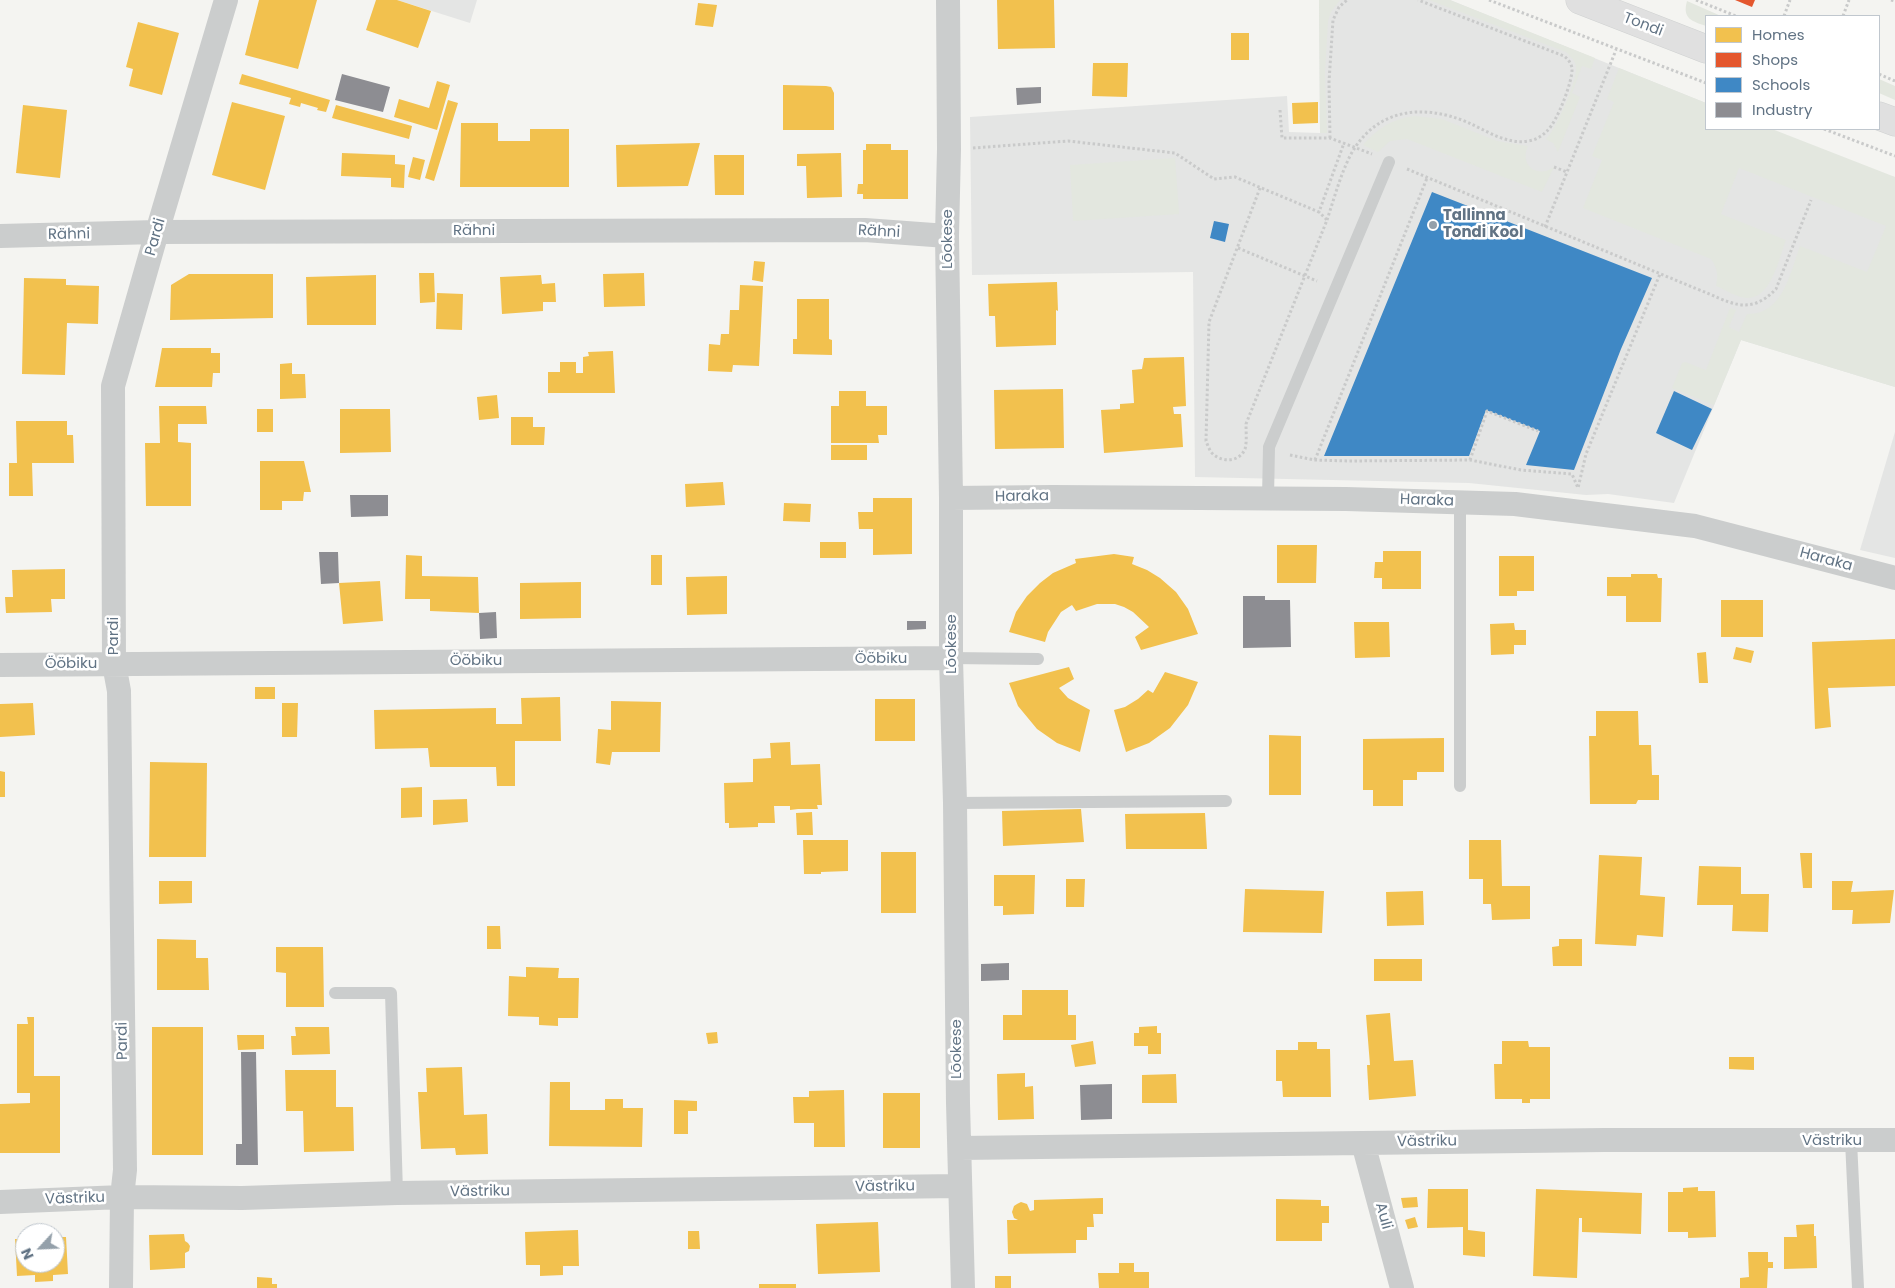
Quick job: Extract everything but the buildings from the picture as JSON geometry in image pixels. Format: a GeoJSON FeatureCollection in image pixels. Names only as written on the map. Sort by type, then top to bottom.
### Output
{"type":"FeatureCollection","features":[{"type":"Feature","properties":{"kind":"street","name":"Pardi"},"geometry":{"type":"LineString","coordinates":[[121,1288],[122,1197],[125,1170],[119,691],[114,664],[113,386],[226,0]]}},
{"type":"Feature","properties":{"kind":"street","name":"Lõokese"},"geometry":{"type":"LineString","coordinates":[[948,0],[949,149],[947,236],[952,498],[951,658],[963,1288]]}},
{"type":"Feature","properties":{"kind":"street","name":"Tondi"},"geometry":{"type":"LineString","coordinates":[[1580,0],[1705,49]]}},
{"type":"Feature","properties":{"kind":"street"},"geometry":{"type":"LineString","coordinates":[[1880,116],[1895,122]]}},
{"type":"Feature","properties":{"kind":"street","name":"Rähni"},"geometry":{"type":"LineString","coordinates":[[0,236],[157,232],[865,230],[947,236]]}},
{"type":"Feature","properties":{"kind":"street","name":"Haraka"},"geometry":{"type":"LineString","coordinates":[[952,498],[1052,496],[1268,498],[1515,504],[1695,526],[1895,578]]}},
{"type":"Feature","properties":{"kind":"street","name":"Ööbiku"},"geometry":{"type":"LineString","coordinates":[[0,665],[951,658]]}},
{"type":"Feature","properties":{"kind":"street","name":"Västriku"},"geometry":{"type":"LineString","coordinates":[[960,1148],[1604,1140],[1895,1140]]}},
{"type":"Feature","properties":{"kind":"street","name":"Auli"},"geometry":{"type":"LineString","coordinates":[[1363,1143],[1402,1288]]}},
{"type":"Feature","properties":{"kind":"street","name":"Västriku"},"geometry":{"type":"LineString","coordinates":[[0,1202],[122,1197],[242,1198],[397,1193],[960,1186]]}},
{"type":"Feature","properties":{"kind":"lane"},"geometry":{"type":"LineString","coordinates":[[1268,498],[1269,447],[1389,162]]}},
{"type":"Feature","properties":{"kind":"lane"},"geometry":{"type":"LineString","coordinates":[[1460,502],[1460,786]]}},
{"type":"Feature","properties":{"kind":"lane"},"geometry":{"type":"LineString","coordinates":[[951,658],[1038,659]]}},
{"type":"Feature","properties":{"kind":"lane"},"geometry":{"type":"LineString","coordinates":[[955,802],[1226,801]]}},
{"type":"Feature","properties":{"kind":"lane"},"geometry":{"type":"LineString","coordinates":[[335,993],[391,993],[397,1193]]}},
{"type":"Feature","properties":{"kind":"lane"},"geometry":{"type":"LineString","coordinates":[[1851,1141],[1858,1288]]}},
{"type":"Feature","properties":{"kind":"path"},"geometry":{"type":"LineString","coordinates":[[1330,138],[1329,82],[1332,20],[1339,8],[1347,0]]}},
{"type":"Feature","properties":{"kind":"path"},"geometry":{"type":"LineString","coordinates":[[1260,188],[1209,322],[1206,441],[1212,454],[1222,459],[1234,460],[1241,456],[1246,447],[1246,424],[1350,157],[1374,126],[1389,117],[1413,111],[1438,112],[1497,137],[1526,142],[1538,140],[1549,130],[1558,112],[1571,78],[1572,66],[1569,60],[1564,56],[1418,0]]}},
{"type":"Feature","properties":{"kind":"path"},"geometry":{"type":"LineString","coordinates":[[1488,0],[1705,83]]}},
{"type":"Feature","properties":{"kind":"path"},"geometry":{"type":"LineString","coordinates":[[1696,0],[1734,15]]}},
{"type":"Feature","properties":{"kind":"path"},"geometry":{"type":"LineString","coordinates":[[1784,15],[1790,0]]}},
{"type":"Feature","properties":{"kind":"path"},"geometry":{"type":"LineString","coordinates":[[1843,15],[1848,0]]}},
{"type":"Feature","properties":{"kind":"path"},"geometry":{"type":"LineString","coordinates":[[1891,0],[1895,2]]}},
{"type":"Feature","properties":{"kind":"path"},"geometry":{"type":"LineString","coordinates":[[1545,226],[1616,50]]}},
{"type":"Feature","properties":{"kind":"path"},"geometry":{"type":"LineString","coordinates":[[1880,74],[1895,81]]}},
{"type":"Feature","properties":{"kind":"path"},"geometry":{"type":"LineString","coordinates":[[1280,110],[1282,138],[1330,138],[1344,143],[1660,274],[1733,303],[1750,306],[1766,300],[1776,289],[1811,200]]}},
{"type":"Feature","properties":{"kind":"path"},"geometry":{"type":"LineString","coordinates":[[1827,130],[1895,156]]}},
{"type":"Feature","properties":{"kind":"path"},"geometry":{"type":"LineString","coordinates":[[949,149],[1068,141],[1175,153],[1214,179],[1235,177],[1319,212],[1327,220]]}},
{"type":"Feature","properties":{"kind":"path"},"geometry":{"type":"LineString","coordinates":[[1319,212],[1344,143]]}},
{"type":"Feature","properties":{"kind":"path"},"geometry":{"type":"LineString","coordinates":[[1554,167],[1567,172]]}},
{"type":"Feature","properties":{"kind":"path"},"geometry":{"type":"LineString","coordinates":[[1315,460],[1427,178]]}},
{"type":"Feature","properties":{"kind":"path"},"geometry":{"type":"LineString","coordinates":[[1238,248],[1323,284]]}},
{"type":"Feature","properties":{"kind":"path"},"geometry":{"type":"LineString","coordinates":[[1290,463],[1290,454],[1315,460],[1470,460],[1521,470],[1572,474],[1578,488],[1586,454],[1660,274]]}},
{"type":"Feature","properties":{"kind":"path"},"geometry":{"type":"LineString","coordinates":[[1470,460],[1487,411],[1538,431]]}},
{"type":"Feature","properties":{"kind":"shaded area"},"geometry":{"type":"Polygon","coordinates":[[[397,0],[477,0],[470,23],[397,0]]]}},
{"type":"Feature","properties":{"kind":"shaded area","name":"Tallinna Tondi Kool"},"geometry":{"type":"Polygon","coordinates":[[[1319,0],[1450,0],[1705,103],[1705,130],[1895,177],[1895,387],[1741,340],[1674,503],[1608,494],[1586,495],[1469,483],[1195,477],[1193,272],[972,275],[970,117],[1287,96],[1289,132],[1320,133],[1319,0]]]}},
{"type":"Feature","properties":{"kind":"shaded area"},"geometry":{"type":"Polygon","coordinates":[[[1319,0],[1340,0],[1331,12],[1328,21],[1325,73],[1327,133],[1320,133],[1319,0]]]}},
{"type":"Feature","properties":{"kind":"shaded area"},"geometry":{"type":"Polygon","coordinates":[[[1429,0],[1450,0],[1595,58],[1591,69],[1582,66],[1572,93],[1580,97],[1558,152],[1553,143],[1546,139],[1560,116],[1570,94],[1576,68],[1571,57],[1566,52],[1429,0]]]}},
{"type":"Feature","properties":{"kind":"shaded area"},"geometry":{"type":"Polygon","coordinates":[[[1687,1],[1719,15],[1705,15],[1705,26],[1689,18],[1686,7],[1687,1]]]}},
{"type":"Feature","properties":{"kind":"shaded area"},"geometry":{"type":"Polygon","coordinates":[[[1619,68],[1705,103],[1705,130],[1775,130],[1895,177],[1895,387],[1741,340],[1714,405],[1672,388],[1682,363],[1685,362],[1706,370],[1730,308],[1736,310],[1729,327],[1739,332],[1747,314],[1769,308],[1777,300],[1788,280],[1800,246],[1867,272],[1886,226],[1739,168],[1721,214],[1786,240],[1773,276],[1762,292],[1755,297],[1746,298],[1735,295],[1716,286],[1717,272],[1711,259],[1583,208],[1602,160],[1592,156],[1614,102],[1607,99],[1619,68]]]}},
{"type":"Feature","properties":{"kind":"shaded area"},"geometry":{"type":"Polygon","coordinates":[[[1880,79],[1895,86],[1895,100],[1880,93],[1880,79]]]}},
{"type":"Feature","properties":{"kind":"shaded area"},"geometry":{"type":"Polygon","coordinates":[[[1414,116],[1442,119],[1497,141],[1528,146],[1526,159],[1531,168],[1541,171],[1554,167],[1542,192],[1407,139],[1390,141],[1378,152],[1363,145],[1386,125],[1399,119],[1414,116]]]}},
{"type":"Feature","properties":{"kind":"shaded area"},"geometry":{"type":"Polygon","coordinates":[[[1175,158],[1179,214],[1073,221],[1070,165],[1175,158]]]}},
{"type":"Feature","properties":{"kind":"shaded area"},"geometry":{"type":"Polygon","coordinates":[[[1895,432],[1895,558],[1860,550],[1895,432]]]}},
{"type":"Feature","properties":{"kind":"place","name":"Tallinna Tondi Kool"},"geometry":{"type":"Point","coordinates":[1433,225]}}]}
